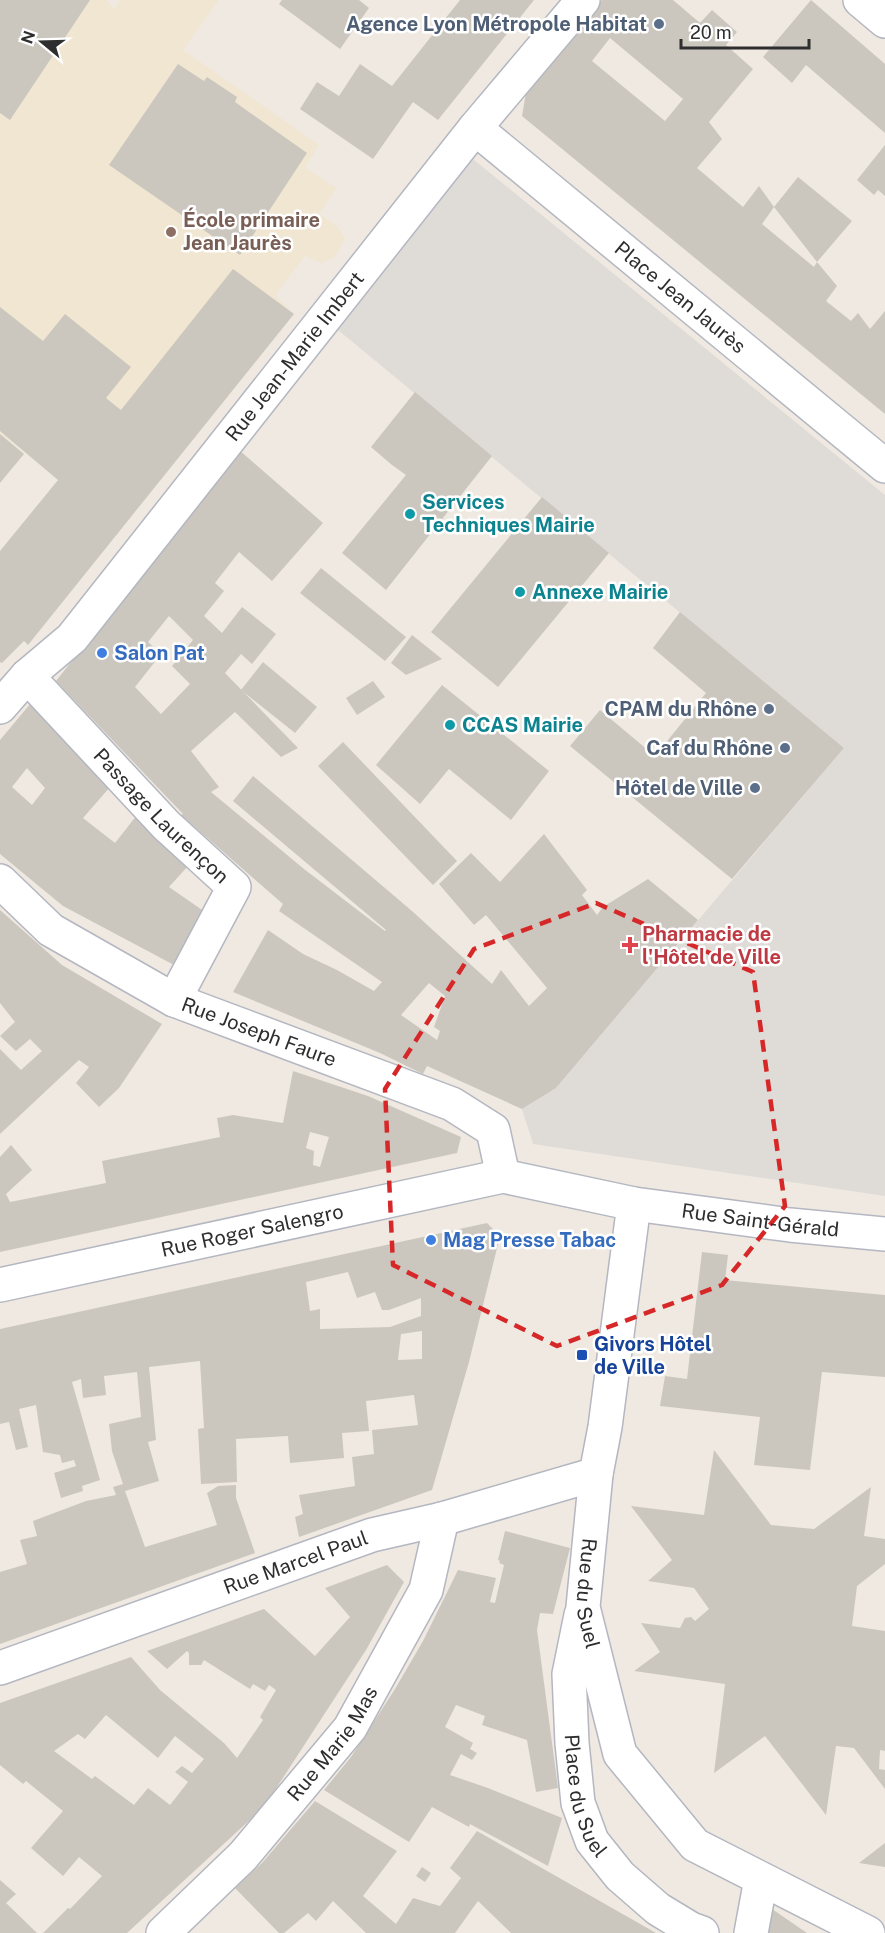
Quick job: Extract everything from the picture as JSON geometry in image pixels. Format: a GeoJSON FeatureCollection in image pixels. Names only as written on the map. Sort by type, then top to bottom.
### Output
{"type":"FeatureCollection","features":[{"type":"Feature","properties":{"kind":"street","name":"Rue Jean-Marie Imbert"},"geometry":{"type":"LineString","coordinates":[[0,707],[27,676],[72,638],[475,128],[583,0]]}},
{"type":"Feature","properties":{"kind":"street"},"geometry":{"type":"LineString","coordinates":[[860,0],[885,21]]}},
{"type":"Feature","properties":{"kind":"street","name":"Place Jean Jaurès"},"geometry":{"type":"LineString","coordinates":[[475,128],[885,466]]}},
{"type":"Feature","properties":{"kind":"street","name":"Passage Laurençon"},"geometry":{"type":"LineString","coordinates":[[27,676],[166,825],[234,887],[174,1000]]}},
{"type":"Feature","properties":{"kind":"street","name":"Rue Joseph Faure"},"geometry":{"type":"LineString","coordinates":[[0,881],[51,930],[174,1000],[452,1104],[493,1130],[503,1176]]}},
{"type":"Feature","properties":{"kind":"street","name":"Rue Saint-Gérald"},"geometry":{"type":"LineString","coordinates":[[503,1176],[634,1204],[790,1225],[885,1234]]}},
{"type":"Feature","properties":{"kind":"street","name":"Rue Roger Salengro"},"geometry":{"type":"LineString","coordinates":[[0,1285],[503,1176]]}},
{"type":"Feature","properties":{"kind":"street","name":"Rue du Suel"},"geometry":{"type":"LineString","coordinates":[[634,1204],[605,1427],[596,1474],[583,1607],[620,1754],[695,1845],[868,1933]]}},
{"type":"Feature","properties":{"kind":"street","name":"Rue Marcel Paul"},"geometry":{"type":"LineString","coordinates":[[0,1668],[372,1534],[442,1518],[596,1474]]}},
{"type":"Feature","properties":{"kind":"street","name":"Rue Marie Mas"},"geometry":{"type":"LineString","coordinates":[[163,1933],[243,1856],[350,1728],[426,1590],[442,1518]]}},
{"type":"Feature","properties":{"kind":"street","name":"Place du Suel"},"geometry":{"type":"LineString","coordinates":[[583,1607],[569,1674],[572,1743],[578,1803],[592,1841],[620,1876],[658,1909],[702,1933]]}},
{"type":"Feature","properties":{"kind":"street"},"geometry":{"type":"LineString","coordinates":[[751,1933],[761,1879]]}},
{"type":"Feature","properties":{"kind":"highlighted area"},"geometry":{"type":"Polygon","coordinates":[[[596,903],[753,972],[785,1206],[722,1285],[557,1346],[393,1265],[385,1089],[474,949],[596,903]]]}},
{"type":"Feature","properties":{"kind":"shaded area","name":"École primaire Jean Jaurès"},"geometry":{"type":"Polygon","coordinates":[[[0,0],[106,0],[114,9],[120,0],[219,0],[183,50],[319,145],[305,167],[336,188],[319,214],[338,227],[345,238],[335,257],[321,263],[305,256],[275,295],[294,314],[209,419],[121,410],[106,398],[45,469],[0,433],[0,0]]]}},
{"type":"Feature","properties":{"kind":"shaded area"},"geometry":{"type":"Polygon","coordinates":[[[473,159],[885,495],[885,1196],[533,1144],[522,1109],[556,1088],[844,748],[338,330],[473,159]]]}},
{"type":"Feature","properties":{"kind":"building"},"geometry":{"type":"Polygon","coordinates":[[[0,0],[90,0],[10,120],[0,113],[0,0]]]}},
{"type":"Feature","properties":{"kind":"building"},"geometry":{"type":"Polygon","coordinates":[[[282,0],[359,0],[369,8],[340,49],[279,4],[282,0]]]}},
{"type":"Feature","properties":{"kind":"building"},"geometry":{"type":"Polygon","coordinates":[[[460,0],[534,0],[438,120],[413,102],[373,159],[300,109],[317,82],[339,96],[360,64],[392,86],[460,0]]]}},
{"type":"Feature","properties":{"kind":"building"},"geometry":{"type":"Polygon","coordinates":[[[602,0],[673,0],[700,23],[712,10],[737,32],[726,45],[753,69],[709,122],[722,139],[697,168],[743,207],[759,186],[774,207],[762,224],[814,267],[817,262],[837,286],[826,301],[851,321],[858,313],[870,329],[885,311],[885,414],[522,116],[526,93],[602,0]],[[610,38],[592,61],[665,121],[683,99],[610,38]]]}},
{"type":"Feature","properties":{"kind":"building"},"geometry":{"type":"Polygon","coordinates":[[[811,0],[885,64],[885,133],[806,65],[792,83],[763,57],[811,0]]]}},
{"type":"Feature","properties":{"kind":"building"},"geometry":{"type":"Polygon","coordinates":[[[178,64],[204,81],[207,77],[237,97],[235,102],[307,153],[240,255],[109,165],[178,64]]]}},
{"type":"Feature","properties":{"kind":"building"},"geometry":{"type":"Polygon","coordinates":[[[885,145],[885,196],[878,190],[874,195],[857,180],[885,145]]]}},
{"type":"Feature","properties":{"kind":"building"},"geometry":{"type":"Polygon","coordinates":[[[798,177],[852,221],[817,262],[774,207],[798,177]]]}},
{"type":"Feature","properties":{"kind":"building"},"geometry":{"type":"Polygon","coordinates":[[[233,269],[294,314],[28,645],[24,641],[2,663],[0,662],[0,551],[58,480],[0,431],[0,307],[43,341],[65,314],[131,367],[106,398],[121,410],[233,269]]]}},
{"type":"Feature","properties":{"kind":"building","name":"Services Techniques Mairie"},"geometry":{"type":"Polygon","coordinates":[[[415,392],[492,456],[386,590],[342,553],[406,475],[371,447],[415,392]]]}},
{"type":"Feature","properties":{"kind":"building"},"geometry":{"type":"Polygon","coordinates":[[[0,434],[24,454],[0,483],[0,434]]]}},
{"type":"Feature","properties":{"kind":"building"},"geometry":{"type":"Polygon","coordinates":[[[239,450],[323,523],[272,581],[239,552],[215,583],[224,591],[204,616],[222,633],[242,607],[276,634],[252,664],[241,654],[225,673],[298,748],[281,757],[235,712],[191,751],[219,787],[211,792],[304,869],[385,931],[233,801],[253,776],[412,911],[492,984],[501,970],[529,1006],[547,988],[486,915],[474,925],[439,884],[471,853],[500,882],[544,834],[587,890],[582,895],[597,915],[603,907],[648,879],[698,920],[556,1088],[522,1109],[427,1066],[423,1074],[380,1053],[233,992],[268,930],[303,954],[374,991],[382,982],[279,911],[283,904],[181,815],[183,814],[56,681],[239,450]],[[169,616],[148,642],[161,654],[135,687],[161,714],[190,684],[172,666],[193,640],[169,616]],[[429,983],[401,1015],[437,1040],[440,1031],[434,1027],[445,996],[429,983]]]}},
{"type":"Feature","properties":{"kind":"building","name":"Annexe Mairie"},"geometry":{"type":"Polygon","coordinates":[[[542,497],[609,553],[498,687],[431,632],[542,497]]]}},
{"type":"Feature","properties":{"kind":"building"},"geometry":{"type":"Polygon","coordinates":[[[321,568],[406,637],[385,661],[300,593],[321,568]]]}},
{"type":"Feature","properties":{"kind":"building"},"geometry":{"type":"Polygon","coordinates":[[[680,612],[844,748],[732,879],[570,746],[600,710],[655,756],[706,693],[653,648],[680,612]]]}},
{"type":"Feature","properties":{"kind":"building"},"geometry":{"type":"Polygon","coordinates":[[[412,635],[442,659],[406,675],[391,663],[412,635]]]}},
{"type":"Feature","properties":{"kind":"building"},"geometry":{"type":"Polygon","coordinates":[[[263,662],[317,707],[295,733],[241,690],[263,662]]]}},
{"type":"Feature","properties":{"kind":"building"},"geometry":{"type":"Polygon","coordinates":[[[373,681],[385,697],[357,715],[346,698],[373,681]]]}},
{"type":"Feature","properties":{"kind":"building","name":"CCAS Mairie"},"geometry":{"type":"Polygon","coordinates":[[[442,685],[549,771],[511,820],[449,769],[420,804],[376,765],[442,685]]]}},
{"type":"Feature","properties":{"kind":"building"},"geometry":{"type":"Polygon","coordinates":[[[31,703],[110,787],[83,818],[115,843],[137,815],[188,866],[169,887],[205,912],[174,965],[63,906],[0,854],[0,740],[31,703]],[[27,768],[12,787],[32,805],[45,788],[27,768]]]}},
{"type":"Feature","properties":{"kind":"building"},"geometry":{"type":"Polygon","coordinates":[[[343,742],[457,861],[433,885],[318,766],[343,742]]]}},
{"type":"Feature","properties":{"kind":"building"},"geometry":{"type":"Polygon","coordinates":[[[0,910],[62,965],[162,1024],[119,1088],[99,1107],[76,1083],[89,1067],[79,1060],[0,1134],[0,1049],[21,1070],[42,1051],[30,1039],[16,1051],[0,1036],[15,1022],[0,1003],[0,910]]]}},
{"type":"Feature","properties":{"kind":"building"},"geometry":{"type":"Polygon","coordinates":[[[293,1071],[368,1096],[461,1137],[457,1153],[0,1252],[0,1157],[11,1145],[32,1170],[6,1194],[10,1202],[106,1183],[102,1161],[220,1137],[217,1118],[233,1115],[283,1123],[293,1071]],[[310,1132],[306,1148],[314,1151],[313,1165],[320,1167],[329,1137],[310,1132]]]}},
{"type":"Feature","properties":{"kind":"building"},"geometry":{"type":"Polygon","coordinates":[[[487,1223],[500,1236],[469,1362],[432,1490],[299,1537],[295,1517],[303,1514],[299,1495],[355,1486],[352,1457],[374,1454],[372,1430],[418,1425],[414,1395],[366,1401],[369,1431],[342,1433],[344,1458],[290,1463],[288,1436],[236,1439],[237,1482],[201,1484],[198,1429],[204,1428],[200,1361],[149,1367],[156,1440],[148,1442],[159,1481],[125,1491],[145,1547],[217,1525],[207,1493],[218,1486],[236,1485],[236,1498],[255,1553],[0,1644],[0,1572],[27,1564],[20,1540],[37,1536],[33,1521],[86,1501],[116,1495],[113,1487],[123,1484],[112,1451],[109,1424],[141,1417],[137,1372],[104,1376],[106,1395],[83,1398],[81,1379],[72,1382],[100,1480],[82,1486],[83,1491],[61,1498],[54,1473],[76,1466],[74,1460],[62,1463],[60,1455],[43,1452],[36,1405],[19,1409],[28,1447],[16,1450],[9,1422],[0,1424],[0,1329],[487,1223]],[[348,1272],[306,1282],[310,1311],[320,1309],[320,1329],[390,1327],[421,1316],[421,1298],[389,1310],[382,1310],[375,1292],[357,1298],[348,1272]],[[422,1331],[401,1334],[398,1360],[422,1359],[422,1331]]]}},
{"type":"Feature","properties":{"kind":"building"},"geometry":{"type":"Polygon","coordinates":[[[702,1252],[728,1255],[725,1280],[885,1295],[885,1377],[822,1372],[810,1470],[754,1465],[760,1417],[660,1406],[665,1376],[687,1379],[702,1252]]]}},
{"type":"Feature","properties":{"kind":"building"},"geometry":{"type":"Polygon","coordinates":[[[714,1450],[771,1525],[814,1529],[871,1487],[864,1536],[885,1539],[885,1564],[857,1586],[852,1626],[885,1631],[885,1751],[880,1750],[879,1769],[885,1770],[885,1789],[854,1748],[836,1746],[826,1815],[765,1736],[714,1773],[725,1684],[634,1671],[660,1652],[641,1623],[680,1628],[685,1618],[691,1617],[695,1621],[709,1609],[694,1588],[648,1581],[672,1560],[631,1506],[704,1515],[714,1450]]]}},
{"type":"Feature","properties":{"kind":"building"},"geometry":{"type":"Polygon","coordinates":[[[505,1531],[570,1548],[553,1614],[540,1613],[537,1630],[558,1788],[536,1792],[527,1740],[482,1725],[485,1716],[456,1705],[445,1727],[473,1743],[470,1749],[477,1753],[472,1760],[461,1754],[450,1775],[562,1818],[548,1866],[470,1824],[469,1827],[432,1807],[409,1842],[324,1790],[351,1757],[395,1689],[423,1641],[458,1570],[496,1578],[490,1602],[495,1603],[504,1565],[498,1560],[505,1531]]]}},
{"type":"Feature","properties":{"kind":"building"},"geometry":{"type":"Polygon","coordinates":[[[387,1565],[404,1582],[366,1650],[264,1807],[127,1933],[43,1933],[102,1876],[79,1857],[63,1876],[31,1848],[63,1811],[26,1781],[23,1784],[0,1765],[0,1703],[131,1657],[160,1690],[224,1743],[237,1758],[263,1720],[260,1717],[276,1690],[269,1685],[265,1691],[253,1684],[250,1689],[204,1660],[201,1665],[189,1665],[187,1651],[167,1669],[147,1651],[264,1609],[315,1656],[350,1617],[325,1588],[387,1565]],[[106,1715],[85,1739],[78,1734],[54,1751],[92,1779],[95,1776],[134,1805],[148,1788],[170,1805],[188,1782],[175,1772],[182,1766],[192,1773],[204,1759],[175,1736],[158,1758],[106,1715]]]}},
{"type":"Feature","properties":{"kind":"building"},"geometry":{"type":"Polygon","coordinates":[[[315,1801],[397,1851],[363,1896],[396,1924],[413,1898],[440,1906],[461,1878],[450,1868],[477,1831],[656,1933],[511,1933],[478,1901],[455,1933],[366,1933],[333,1901],[316,1921],[308,1913],[284,1933],[279,1933],[235,1888],[262,1863],[315,1801]]]}},
{"type":"Feature","properties":{"kind":"building"},"geometry":{"type":"Polygon","coordinates":[[[885,1843],[885,1867],[859,1863],[885,1843]]]}},
{"type":"Feature","properties":{"kind":"building"},"geometry":{"type":"Polygon","coordinates":[[[422,1867],[431,1873],[425,1882],[416,1876],[422,1867]]]}},
{"type":"Feature","properties":{"kind":"building"},"geometry":{"type":"Polygon","coordinates":[[[0,1880],[16,1894],[6,1903],[37,1933],[0,1933],[0,1880]]]}},
{"type":"Feature","properties":{"kind":"building"},"geometry":{"type":"Polygon","coordinates":[[[772,1909],[807,1933],[766,1933],[772,1909]]]}},
{"type":"Feature","properties":{"kind":"place","name":"Agence Lyon Métropole Habitat"},"geometry":{"type":"Point","coordinates":[659,24]}},
{"type":"Feature","properties":{"kind":"place","name":"École primaire Jean Jaurès"},"geometry":{"type":"Point","coordinates":[171,232]}},
{"type":"Feature","properties":{"kind":"place","name":"Services Techniques Mairie"},"geometry":{"type":"Point","coordinates":[410,514]}},
{"type":"Feature","properties":{"kind":"place","name":"Annexe Mairie"},"geometry":{"type":"Point","coordinates":[520,592]}},
{"type":"Feature","properties":{"kind":"place","name":"Salon Pat"},"geometry":{"type":"Point","coordinates":[102,653]}},
{"type":"Feature","properties":{"kind":"place","name":"CPAM du Rhône"},"geometry":{"type":"Point","coordinates":[769,709]}},
{"type":"Feature","properties":{"kind":"place","name":"CCAS Mairie"},"geometry":{"type":"Point","coordinates":[450,725]}},
{"type":"Feature","properties":{"kind":"place","name":"Caf du Rhône"},"geometry":{"type":"Point","coordinates":[785,748]}},
{"type":"Feature","properties":{"kind":"place","name":"Hôtel de Ville"},"geometry":{"type":"Point","coordinates":[755,788]}},
{"type":"Feature","properties":{"kind":"place","name":"Pharmacie de l'Hôtel de Ville"},"geometry":{"type":"Point","coordinates":[630,945]}},
{"type":"Feature","properties":{"kind":"place","name":"Mag Presse Tabac"},"geometry":{"type":"Point","coordinates":[431,1240]}},
{"type":"Feature","properties":{"kind":"place","name":"Givors Hôtel de Ville"},"geometry":{"type":"Point","coordinates":[582,1355]}}]}
